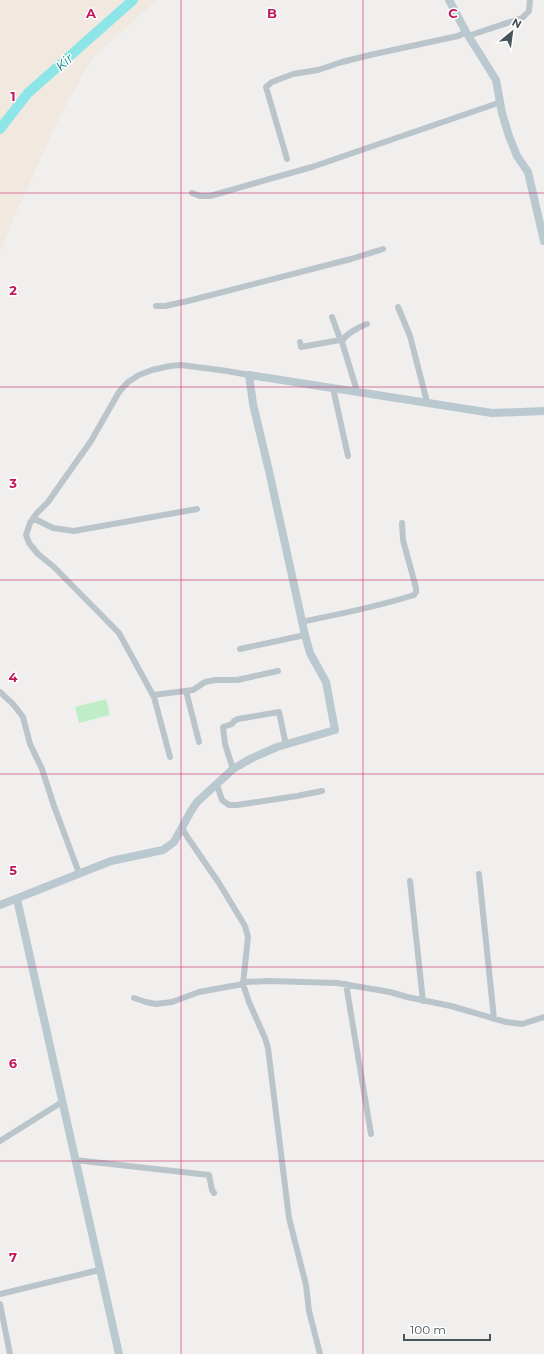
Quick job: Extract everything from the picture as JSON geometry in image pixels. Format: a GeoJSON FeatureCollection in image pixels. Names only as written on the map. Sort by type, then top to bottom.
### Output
{"type":"FeatureCollection","features":[{"type":"Feature","properties":{"kind":"street"},"geometry":{"type":"LineString","coordinates":[[450,0],[467,34],[496,80],[507,128],[517,156],[528,172],[544,241]]}},
{"type":"Feature","properties":{"kind":"street"},"geometry":{"type":"LineString","coordinates":[[287,159],[266,87],[272,82],[293,74],[318,70],[342,62],[467,34],[522,18],[529,11],[530,0]]}},
{"type":"Feature","properties":{"kind":"street"},"geometry":{"type":"LineString","coordinates":[[192,193],[200,196],[210,196],[312,168],[501,102]]}},
{"type":"Feature","properties":{"kind":"street"},"geometry":{"type":"LineString","coordinates":[[156,306],[165,306],[351,260],[382,249]]}},
{"type":"Feature","properties":{"kind":"street"},"geometry":{"type":"LineString","coordinates":[[398,307],[410,336],[427,402]]}},
{"type":"Feature","properties":{"kind":"street"},"geometry":{"type":"LineString","coordinates":[[332,317],[339,336],[343,340],[342,342],[357,391]]}},
{"type":"Feature","properties":{"kind":"street"},"geometry":{"type":"LineString","coordinates":[[300,342],[301,347],[343,340],[367,324]]}},
{"type":"Feature","properties":{"kind":"street"},"geometry":{"type":"LineString","coordinates":[[170,757],[153,695],[119,633],[54,567],[38,554],[29,543],[26,535],[30,523],[48,502],[91,440],[119,392],[128,382],[139,375],[152,370],[181,365],[492,413],[544,411]]}},
{"type":"Feature","properties":{"kind":"street"},"geometry":{"type":"LineString","coordinates":[[0,905],[111,861],[163,850],[174,842],[197,802],[233,769],[250,759],[286,744],[331,732],[336,728],[326,682],[310,654],[301,622],[269,470],[253,404],[249,375]]}},
{"type":"Feature","properties":{"kind":"street"},"geometry":{"type":"LineString","coordinates":[[333,388],[348,456]]}},
{"type":"Feature","properties":{"kind":"street"},"geometry":{"type":"LineString","coordinates":[[34,518],[53,528],[74,531],[198,508]]}},
{"type":"Feature","properties":{"kind":"street"},"geometry":{"type":"LineString","coordinates":[[301,622],[351,612],[414,594],[416,592],[416,588],[402,540],[402,523]]}},
{"type":"Feature","properties":{"kind":"street"},"geometry":{"type":"LineString","coordinates":[[240,649],[305,635]]}},
{"type":"Feature","properties":{"kind":"street"},"geometry":{"type":"LineString","coordinates":[[153,695],[193,690],[205,682],[210,681],[237,680],[278,671]]}},
{"type":"Feature","properties":{"kind":"street"},"geometry":{"type":"LineString","coordinates":[[186,691],[199,742]]}},
{"type":"Feature","properties":{"kind":"street"},"geometry":{"type":"LineString","coordinates":[[0,692],[13,704],[23,717],[30,744],[42,769],[79,873]]}},
{"type":"Feature","properties":{"kind":"street"},"geometry":{"type":"LineString","coordinates":[[233,769],[225,744],[223,727],[232,724],[236,720],[259,714],[279,712],[286,744]]}},
{"type":"Feature","properties":{"kind":"street"},"geometry":{"type":"LineString","coordinates":[[217,785],[222,800],[229,805],[264,801],[322,791]]}},
{"type":"Feature","properties":{"kind":"street"},"geometry":{"type":"LineString","coordinates":[[182,828],[219,883],[245,926],[248,937],[243,984],[268,1048],[289,1218],[306,1285],[309,1311],[320,1354]]}},
{"type":"Feature","properties":{"kind":"street"},"geometry":{"type":"LineString","coordinates":[[479,874],[494,1019]]}},
{"type":"Feature","properties":{"kind":"street"},"geometry":{"type":"LineString","coordinates":[[410,881],[423,1001]]}},
{"type":"Feature","properties":{"kind":"street"},"geometry":{"type":"LineString","coordinates":[[17,899],[119,1354]]}},
{"type":"Feature","properties":{"kind":"street"},"geometry":{"type":"LineString","coordinates":[[134,998],[156,1004],[172,1002],[199,992],[243,984],[246,982],[268,981],[338,983],[390,992],[423,1001],[451,1006],[494,1019],[522,1024],[544,1018]]}},
{"type":"Feature","properties":{"kind":"street"},"geometry":{"type":"LineString","coordinates":[[346,984],[371,1134]]}},
{"type":"Feature","properties":{"kind":"street"},"geometry":{"type":"LineString","coordinates":[[0,1141],[62,1102]]}},
{"type":"Feature","properties":{"kind":"street"},"geometry":{"type":"LineString","coordinates":[[76,1160],[209,1175],[214,1193]]}},
{"type":"Feature","properties":{"kind":"street"},"geometry":{"type":"LineString","coordinates":[[0,1294],[99,1270]]}},
{"type":"Feature","properties":{"kind":"street"},"geometry":{"type":"LineString","coordinates":[[0,1304],[10,1354]]}},
{"type":"Feature","properties":{"kind":"green space"},"geometry":{"type":"Polygon","coordinates":[[[106,699],[110,715],[79,723],[75,707],[106,699]]]}},
{"type":"Feature","properties":{"kind":"sand"},"geometry":{"type":"Polygon","coordinates":[[[0,0],[157,0],[94,56],[62,112],[18,208],[0,252],[0,0]]]}},
{"type":"Feature","properties":{"kind":"waterway","name":"Kir"},"geometry":{"type":"LineString","coordinates":[[0,129],[28,93],[133,0]]}}]}
